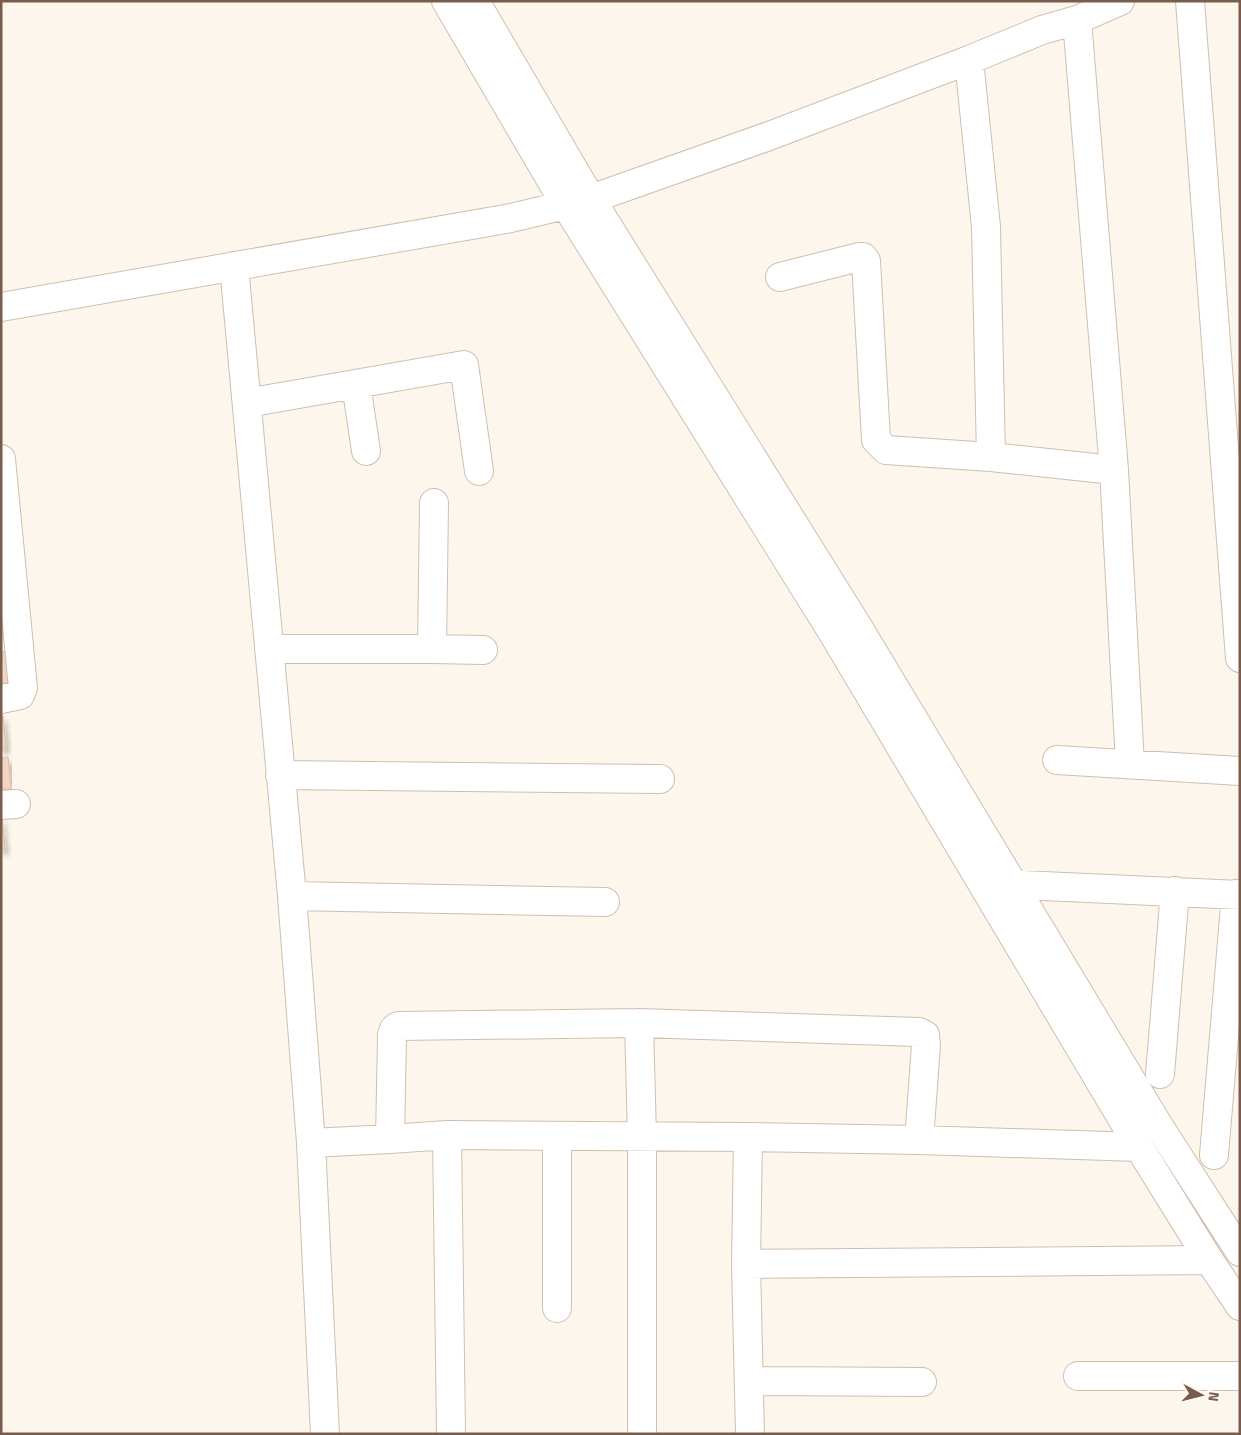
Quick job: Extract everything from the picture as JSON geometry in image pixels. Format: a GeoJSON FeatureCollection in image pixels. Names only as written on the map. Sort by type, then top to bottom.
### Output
{"type":"FeatureCollection","features":[{"type":"Feature","properties":{"kind":"street"},"geometry":{"type":"LineString","coordinates":[[446,1],[565,204],[830,630],[1139,1147],[1209,1260],[1240,1306]]}},
{"type":"Feature","properties":{"kind":"street"},"geometry":{"type":"LineString","coordinates":[[476,1],[591,199],[853,618],[1157,1123],[1240,1252]]}},
{"type":"Feature","properties":{"kind":"street"},"geometry":{"type":"LineString","coordinates":[[1,307],[512,218],[591,199],[769,136],[969,60],[1042,30],[1077,20],[1120,1]]}},
{"type":"Feature","properties":{"kind":"street"},"geometry":{"type":"LineString","coordinates":[[1190,1],[1240,658]]}},
{"type":"Feature","properties":{"kind":"street"},"geometry":{"type":"LineString","coordinates":[[1077,20],[1114,470],[1130,764]]}},
{"type":"Feature","properties":{"kind":"street"},"geometry":{"type":"LineString","coordinates":[[969,60],[986,227],[991,457]]}},
{"type":"Feature","properties":{"kind":"street"},"geometry":{"type":"LineString","coordinates":[[780,277],[859,256],[866,261],[876,440],[886,450],[991,457],[1114,470]]}},
{"type":"Feature","properties":{"kind":"street"},"geometry":{"type":"LineString","coordinates":[[234,266],[292,896],[311,1143],[325,1434]]}},
{"type":"Feature","properties":{"kind":"street"},"geometry":{"type":"LineString","coordinates":[[247,403],[464,365],[479,471]]}},
{"type":"Feature","properties":{"kind":"street"},"geometry":{"type":"LineString","coordinates":[[356,384],[366,451]]}},
{"type":"Feature","properties":{"kind":"street"},"geometry":{"type":"LineString","coordinates":[[1,459],[23,688],[20,695],[1,698]]}},
{"type":"Feature","properties":{"kind":"street"},"geometry":{"type":"LineString","coordinates":[[432,649],[434,503]]}},
{"type":"Feature","properties":{"kind":"street"},"geometry":{"type":"LineString","coordinates":[[269,649],[483,650]]}},
{"type":"Feature","properties":{"kind":"street"},"geometry":{"type":"LineString","coordinates":[[1057,760],[1240,771]]}},
{"type":"Feature","properties":{"kind":"street"},"geometry":{"type":"LineString","coordinates":[[280,775],[660,779]]}},
{"type":"Feature","properties":{"kind":"street"},"geometry":{"type":"LineString","coordinates":[[981,884],[1238,895],[1214,1155]]}},
{"type":"Feature","properties":{"kind":"street"},"geometry":{"type":"LineString","coordinates":[[1160,1074],[1175,891]]}},
{"type":"Feature","properties":{"kind":"street"},"geometry":{"type":"LineString","coordinates":[[292,896],[605,902]]}},
{"type":"Feature","properties":{"kind":"street"},"geometry":{"type":"LineString","coordinates":[[390,1139],[392,1035],[394,1029],[398,1026],[639,1022],[919,1032],[925,1035],[926,1045],[919,1140]]}},
{"type":"Feature","properties":{"kind":"street"},"geometry":{"type":"LineString","coordinates":[[639,1022],[642,1137],[642,1434]]}},
{"type":"Feature","properties":{"kind":"street"},"geometry":{"type":"LineString","coordinates":[[311,1143],[447,1135],[919,1140],[1139,1147]]}},
{"type":"Feature","properties":{"kind":"street"},"geometry":{"type":"LineString","coordinates":[[447,1135],[451,1434]]}},
{"type":"Feature","properties":{"kind":"street"},"geometry":{"type":"LineString","coordinates":[[557,1136],[557,1308]]}},
{"type":"Feature","properties":{"kind":"street"},"geometry":{"type":"LineString","coordinates":[[748,1138],[746,1264],[750,1434]]}},
{"type":"Feature","properties":{"kind":"street"},"geometry":{"type":"LineString","coordinates":[[746,1264],[1209,1260]]}},
{"type":"Feature","properties":{"kind":"street"},"geometry":{"type":"LineString","coordinates":[[1078,1376],[1240,1376]]}},
{"type":"Feature","properties":{"kind":"street"},"geometry":{"type":"LineString","coordinates":[[749,1381],[922,1382]]}},
{"type":"Feature","properties":{"kind":"building"},"geometry":{"type":"Polygon","coordinates":[[[8,651],[11,683],[1,683],[1,652],[8,651]]]}},
{"type":"Feature","properties":{"kind":"building"},"geometry":{"type":"Polygon","coordinates":[[[1,716],[3,716],[6,748],[1,748],[1,716]]]}},
{"type":"Feature","properties":{"kind":"building"},"geometry":{"type":"Polygon","coordinates":[[[8,757],[11,789],[1,789],[1,758],[8,757]]]}},
{"type":"Feature","properties":{"kind":"building"},"geometry":{"type":"Polygon","coordinates":[[[2,817],[5,849],[1,849],[2,817]]]}}]}
